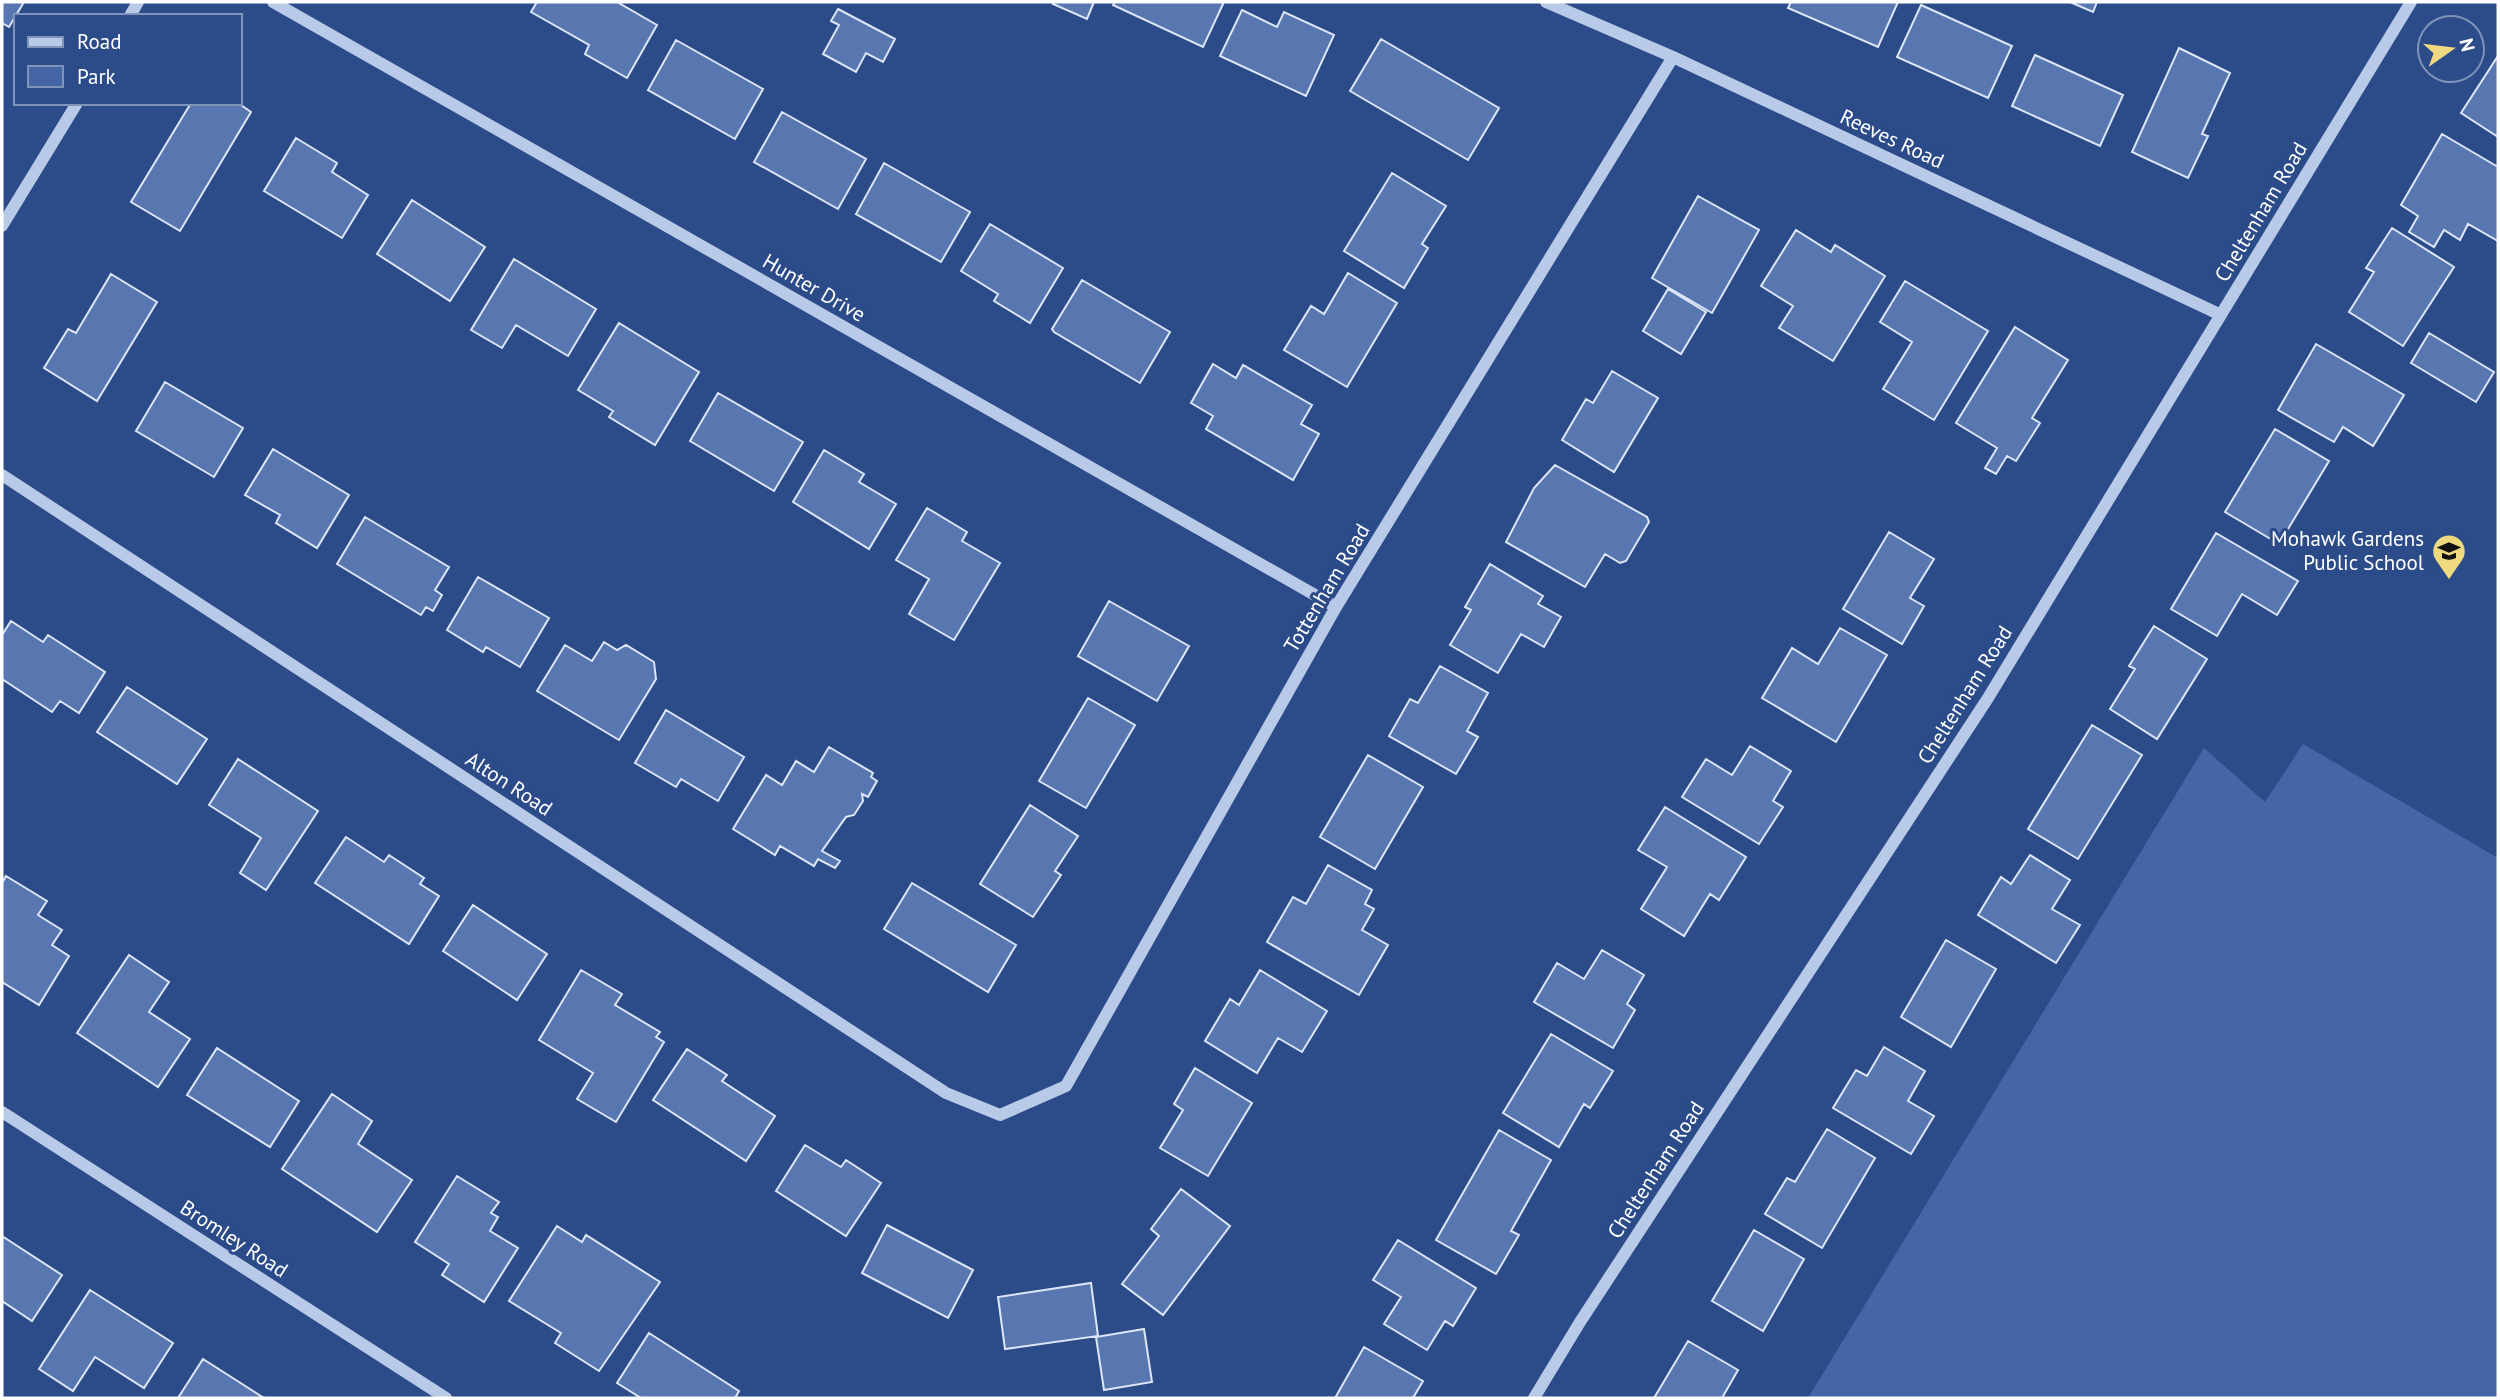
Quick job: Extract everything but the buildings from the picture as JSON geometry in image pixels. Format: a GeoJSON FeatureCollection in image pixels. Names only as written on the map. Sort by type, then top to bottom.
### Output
{"type":"FeatureCollection","features":[{"type":"Feature","properties":{"kind":"street","name":"Hunter Drive"},"geometry":{"type":"LineString","coordinates":[[273,2],[1336,607]]}},
{"type":"Feature","properties":{"kind":"street","name":"Reeves Road"},"geometry":{"type":"LineString","coordinates":[[1546,2],[1674,57],[2221,315]]}},
{"type":"Feature","properties":{"kind":"street","name":"Cheltenham Road"},"geometry":{"type":"LineString","coordinates":[[1534,1398],[1580,1322],[1988,698],[2411,2]]}},
{"type":"Feature","properties":{"kind":"street","name":"Tottenham Road"},"geometry":{"type":"LineString","coordinates":[[1000,1115],[1066,1086],[1336,607],[1674,57]]}},
{"type":"Feature","properties":{"kind":"street"},"geometry":{"type":"LineString","coordinates":[[2,226],[75,105]]}},
{"type":"Feature","properties":{"kind":"street","name":"Alton Road"},"geometry":{"type":"LineString","coordinates":[[2,475],[946,1093],[1000,1115]]}},
{"type":"Feature","properties":{"kind":"street","name":"Bromley Road"},"geometry":{"type":"LineString","coordinates":[[2,1112],[446,1398]]}},
{"type":"Feature","properties":{"kind":"green space"},"geometry":{"type":"Polygon","coordinates":[[[2303,744],[2498,858],[2498,1398],[1808,1398],[2204,748],[2265,802],[2303,744]]]}},
{"type":"Feature","properties":{"kind":"place","name":"Mohawk Gardens Public School"},"geometry":{"type":"Point","coordinates":[2449,581]}}]}
